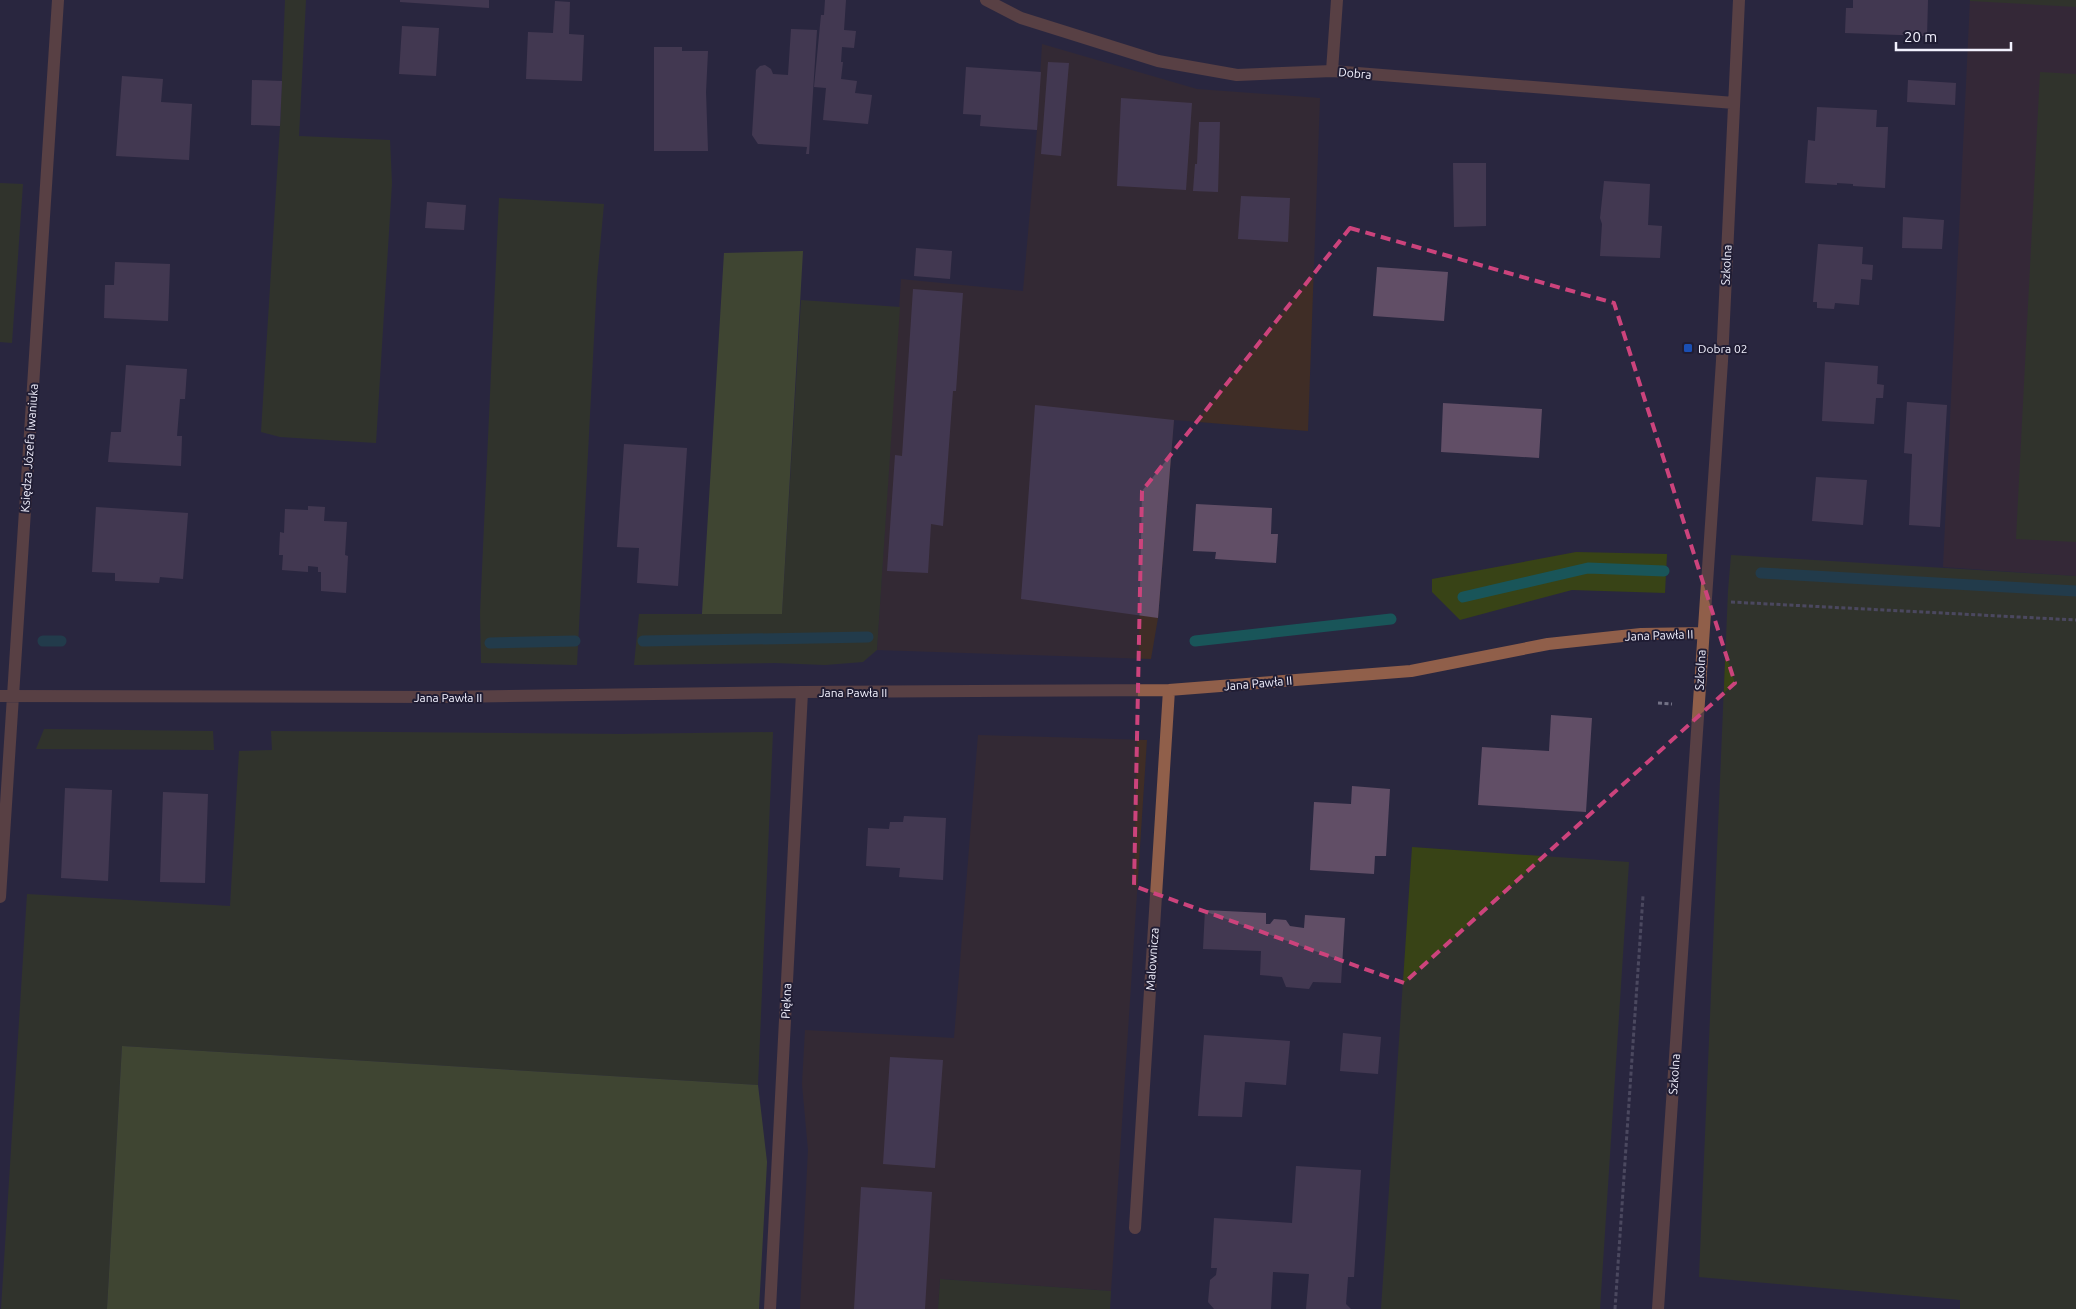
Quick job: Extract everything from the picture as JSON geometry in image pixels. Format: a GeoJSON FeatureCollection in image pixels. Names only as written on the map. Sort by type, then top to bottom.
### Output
{"type":"FeatureCollection","features":[{"type":"Feature","properties":{"kind":"street","name":"Księdza Józefa Iwaniuka"},"geometry":{"type":"LineString","coordinates":[[0,897],[6,696],[17,644],[58,0]]}},
{"type":"Feature","properties":{"kind":"street","name":"Dobra"},"geometry":{"type":"LineString","coordinates":[[986,0],[1021,18],[1158,61],[1237,75],[1332,71],[1734,103]]}},
{"type":"Feature","properties":{"kind":"street"},"geometry":{"type":"LineString","coordinates":[[1332,71],[1337,0]]}},
{"type":"Feature","properties":{"kind":"street","name":"Szkolna"},"geometry":{"type":"LineString","coordinates":[[1658,1309],[1722,361],[1739,0]]}},
{"type":"Feature","properties":{"kind":"street","name":"Jana Pawła II"},"geometry":{"type":"LineString","coordinates":[[6,696],[445,697],[802,692],[1170,690],[1411,671],[1548,644],[1641,634],[1703,633]]}},
{"type":"Feature","properties":{"kind":"street","name":"Malownicza"},"geometry":{"type":"LineString","coordinates":[[1135,1228],[1170,690]]}},
{"type":"Feature","properties":{"kind":"street","name":"Piękna"},"geometry":{"type":"LineString","coordinates":[[770,1309],[802,692]]}},
{"type":"Feature","properties":{"kind":"path"},"geometry":{"type":"LineString","coordinates":[[1705,601],[2076,620]]}},
{"type":"Feature","properties":{"kind":"path"},"geometry":{"type":"LineString","coordinates":[[1615,1309],[1643,896]]}},
{"type":"Feature","properties":{"kind":"highlighted area"},"geometry":{"type":"Polygon","coordinates":[[[1350,228],[1614,303],[1735,683],[1404,983],[1134,886],[1142,491],[1350,228]]]}},
{"type":"Feature","properties":{"kind":"shaded area"},"geometry":{"type":"Polygon","coordinates":[[[1970,0],[2076,0],[2076,576],[1943,567],[1970,0]]]}},
{"type":"Feature","properties":{"kind":"shaded area"},"geometry":{"type":"Polygon","coordinates":[[[1042,44],[1197,89],[1320,98],[1308,431],[1174,420],[1158,618],[1151,659],[877,650],[901,279],[1023,291],[1037,130],[1042,44]]]}},
{"type":"Feature","properties":{"kind":"shaded area"},"geometry":{"type":"Polygon","coordinates":[[[978,735],[1147,740],[1111,1291],[940,1279],[938,1309],[800,1309],[808,1150],[802,1084],[805,1030],[954,1038],[978,735]]]}},
{"type":"Feature","properties":{"kind":"green space"},"geometry":{"type":"Polygon","coordinates":[[[285,0],[306,0],[299,136],[390,140],[392,183],[376,443],[280,437],[261,432],[280,126],[285,0]]]}},
{"type":"Feature","properties":{"kind":"green space"},"geometry":{"type":"Polygon","coordinates":[[[1970,0],[2076,0],[2076,7],[1970,1],[1970,0]]]}},
{"type":"Feature","properties":{"kind":"green space"},"geometry":{"type":"Polygon","coordinates":[[[2040,72],[2076,74],[2076,542],[2016,539],[2040,72]]]}},
{"type":"Feature","properties":{"kind":"green space"},"geometry":{"type":"Polygon","coordinates":[[[0,183],[23,184],[12,343],[0,342],[0,183]]]}},
{"type":"Feature","properties":{"kind":"green space"},"geometry":{"type":"Polygon","coordinates":[[[499,198],[604,204],[597,280],[577,665],[481,663],[480,613],[499,198]]]}},
{"type":"Feature","properties":{"kind":"green space"},"geometry":{"type":"Polygon","coordinates":[[[803,251],[782,614],[702,614],[724,253],[803,251]]]}},
{"type":"Feature","properties":{"kind":"green space"},"geometry":{"type":"Polygon","coordinates":[[[801,300],[900,307],[877,650],[863,662],[825,665],[775,663],[634,665],[639,614],[782,614],[801,300]]]}},
{"type":"Feature","properties":{"kind":"green space"},"geometry":{"type":"Polygon","coordinates":[[[1576,552],[1667,554],[1665,593],[1572,590],[1460,620],[1432,592],[1432,579],[1576,552]]]}},
{"type":"Feature","properties":{"kind":"green space"},"geometry":{"type":"Polygon","coordinates":[[[1731,555],[2076,576],[2076,1309],[1960,1309],[1960,1300],[1699,1277],[1731,555]]]}},
{"type":"Feature","properties":{"kind":"green space"},"geometry":{"type":"Polygon","coordinates":[[[44,729],[213,731],[214,750],[36,749],[44,729]]]}},
{"type":"Feature","properties":{"kind":"green space"},"geometry":{"type":"Polygon","coordinates":[[[271,731],[622,734],[773,732],[758,1085],[122,1046],[107,1309],[1,1309],[27,894],[230,906],[239,751],[272,750],[271,731]]]}},
{"type":"Feature","properties":{"kind":"green space"},"geometry":{"type":"Polygon","coordinates":[[[1412,847],[1629,862],[1600,1309],[1381,1309],[1412,847]]]}},
{"type":"Feature","properties":{"kind":"green space"},"geometry":{"type":"Polygon","coordinates":[[[122,1046],[758,1085],[767,1162],[759,1309],[107,1309],[122,1046]]]}},
{"type":"Feature","properties":{"kind":"green space"},"geometry":{"type":"Polygon","coordinates":[[[940,1279],[1111,1291],[1110,1309],[938,1309],[940,1279]]]}},
{"type":"Feature","properties":{"kind":"building"},"geometry":{"type":"Polygon","coordinates":[[[400,0],[489,0],[489,8],[400,2],[400,0]]]}},
{"type":"Feature","properties":{"kind":"building"},"geometry":{"type":"Polygon","coordinates":[[[825,0],[846,0],[844,30],[856,31],[854,48],[842,47],[841,79],[857,81],[855,93],[872,95],[868,124],[823,120],[826,88],[814,87],[821,15],[824,15],[825,0]]]}},
{"type":"Feature","properties":{"kind":"building"},"geometry":{"type":"Polygon","coordinates":[[[1853,0],[1928,0],[1927,36],[1845,33],[1846,8],[1853,8],[1853,0]]]}},
{"type":"Feature","properties":{"kind":"building"},"geometry":{"type":"Polygon","coordinates":[[[555,1],[570,2],[569,34],[584,35],[582,81],[526,79],[528,32],[553,33],[555,1]]]}},
{"type":"Feature","properties":{"kind":"building"},"geometry":{"type":"Polygon","coordinates":[[[402,26],[439,28],[436,76],[399,74],[402,26]]]}},
{"type":"Feature","properties":{"kind":"building"},"geometry":{"type":"Polygon","coordinates":[[[791,29],[817,30],[809,154],[806,154],[807,147],[758,144],[752,135],[756,70],[760,66],[765,65],[771,69],[773,74],[788,75],[791,29]]]}},
{"type":"Feature","properties":{"kind":"building"},"geometry":{"type":"Polygon","coordinates":[[[654,47],[682,47],[682,51],[708,51],[706,92],[708,151],[654,151],[654,47]]]}},
{"type":"Feature","properties":{"kind":"building"},"geometry":{"type":"Polygon","coordinates":[[[1048,62],[1069,63],[1061,156],[1041,154],[1048,62]]]}},
{"type":"Feature","properties":{"kind":"building"},"geometry":{"type":"Polygon","coordinates":[[[966,67],[1041,72],[1037,130],[980,126],[981,115],[963,114],[966,67]]]}},
{"type":"Feature","properties":{"kind":"building"},"geometry":{"type":"Polygon","coordinates":[[[122,76],[163,79],[161,102],[192,104],[189,160],[116,156],[122,76]]]}},
{"type":"Feature","properties":{"kind":"building"},"geometry":{"type":"Polygon","coordinates":[[[252,80],[282,81],[280,126],[251,125],[252,80]]]}},
{"type":"Feature","properties":{"kind":"building"},"geometry":{"type":"Polygon","coordinates":[[[1908,80],[1956,83],[1955,105],[1907,102],[1908,80]]]}},
{"type":"Feature","properties":{"kind":"building"},"geometry":{"type":"Polygon","coordinates":[[[1121,98],[1192,103],[1186,190],[1117,186],[1121,98]]]}},
{"type":"Feature","properties":{"kind":"building"},"geometry":{"type":"Polygon","coordinates":[[[1817,107],[1877,110],[1876,127],[1888,127],[1885,188],[1837,183],[1837,185],[1805,183],[1808,140],[1815,141],[1817,107]]]}},
{"type":"Feature","properties":{"kind":"building"},"geometry":{"type":"Polygon","coordinates":[[[1199,122],[1220,122],[1218,192],[1193,191],[1195,164],[1197,164],[1199,122]]]}},
{"type":"Feature","properties":{"kind":"building"},"geometry":{"type":"Polygon","coordinates":[[[1453,163],[1486,163],[1486,226],[1454,227],[1453,163]]]}},
{"type":"Feature","properties":{"kind":"building"},"geometry":{"type":"Polygon","coordinates":[[[1604,181],[1650,184],[1648,225],[1662,226],[1660,258],[1600,256],[1602,224],[1600,218],[1604,181]]]}},
{"type":"Feature","properties":{"kind":"building"},"geometry":{"type":"Polygon","coordinates":[[[1241,196],[1290,198],[1288,242],[1238,239],[1241,196]]]}},
{"type":"Feature","properties":{"kind":"building"},"geometry":{"type":"Polygon","coordinates":[[[427,202],[466,205],[464,230],[425,228],[427,202]]]}},
{"type":"Feature","properties":{"kind":"building"},"geometry":{"type":"Polygon","coordinates":[[[1903,217],[1944,220],[1942,249],[1902,248],[1903,217]]]}},
{"type":"Feature","properties":{"kind":"building"},"geometry":{"type":"Polygon","coordinates":[[[1818,244],[1863,247],[1862,264],[1873,265],[1872,280],[1861,279],[1859,305],[1835,303],[1834,309],[1817,308],[1817,302],[1813,302],[1818,244]]]}},
{"type":"Feature","properties":{"kind":"building"},"geometry":{"type":"Polygon","coordinates":[[[916,248],[952,251],[950,279],[914,276],[916,248]]]}},
{"type":"Feature","properties":{"kind":"building"},"geometry":{"type":"Polygon","coordinates":[[[115,262],[170,264],[168,321],[104,318],[105,285],[114,285],[115,262]]]}},
{"type":"Feature","properties":{"kind":"building"},"geometry":{"type":"Polygon","coordinates":[[[1377,267],[1448,272],[1444,321],[1373,316],[1377,267]]]}},
{"type":"Feature","properties":{"kind":"building"},"geometry":{"type":"Polygon","coordinates":[[[913,289],[963,293],[956,391],[953,391],[943,526],[931,524],[928,573],[887,571],[895,455],[902,456],[913,289]]]}},
{"type":"Feature","properties":{"kind":"building"},"geometry":{"type":"Polygon","coordinates":[[[1825,362],[1878,366],[1877,384],[1884,385],[1883,398],[1876,398],[1874,424],[1822,421],[1825,362]]]}},
{"type":"Feature","properties":{"kind":"building"},"geometry":{"type":"Polygon","coordinates":[[[126,365],[187,369],[185,399],[180,399],[177,436],[182,436],[181,466],[108,462],[111,432],[121,432],[126,365]]]}},
{"type":"Feature","properties":{"kind":"building"},"geometry":{"type":"Polygon","coordinates":[[[1907,402],[1947,405],[1940,527],[1909,525],[1912,454],[1904,453],[1907,402]]]}},
{"type":"Feature","properties":{"kind":"building"},"geometry":{"type":"Polygon","coordinates":[[[1443,403],[1542,409],[1539,458],[1441,452],[1443,403]]]}},
{"type":"Feature","properties":{"kind":"building"},"geometry":{"type":"Polygon","coordinates":[[[1035,405],[1174,420],[1158,618],[1021,599],[1035,405]]]}},
{"type":"Feature","properties":{"kind":"building"},"geometry":{"type":"Polygon","coordinates":[[[624,444],[687,448],[678,586],[637,583],[639,548],[617,547],[624,444]]]}},
{"type":"Feature","properties":{"kind":"building"},"geometry":{"type":"Polygon","coordinates":[[[1816,477],[1867,480],[1863,525],[1812,521],[1816,477]]]}},
{"type":"Feature","properties":{"kind":"building"},"geometry":{"type":"Polygon","coordinates":[[[1196,504],[1272,508],[1271,534],[1278,534],[1276,563],[1215,559],[1216,552],[1193,551],[1196,504]]]}},
{"type":"Feature","properties":{"kind":"building"},"geometry":{"type":"Polygon","coordinates":[[[308,506],[325,507],[324,521],[347,522],[345,555],[348,556],[346,593],[321,591],[321,572],[318,572],[318,567],[308,566],[308,572],[282,570],[283,555],[279,555],[280,532],[284,533],[285,509],[308,510],[308,506]]]}},
{"type":"Feature","properties":{"kind":"building"},"geometry":{"type":"Polygon","coordinates":[[[96,507],[188,513],[183,579],[160,577],[159,583],[115,581],[115,573],[92,572],[96,507]]]}},
{"type":"Feature","properties":{"kind":"building"},"geometry":{"type":"Polygon","coordinates":[[[1551,715],[1592,718],[1586,812],[1478,805],[1482,747],[1549,751],[1551,715]]]}},
{"type":"Feature","properties":{"kind":"building"},"geometry":{"type":"Polygon","coordinates":[[[1352,786],[1390,789],[1386,856],[1375,856],[1374,874],[1310,870],[1314,802],[1351,804],[1352,786]]]}},
{"type":"Feature","properties":{"kind":"building"},"geometry":{"type":"Polygon","coordinates":[[[65,788],[112,790],[108,881],[61,878],[65,788]]]}},
{"type":"Feature","properties":{"kind":"building"},"geometry":{"type":"Polygon","coordinates":[[[163,792],[208,794],[205,883],[160,882],[163,792]]]}},
{"type":"Feature","properties":{"kind":"building"},"geometry":{"type":"Polygon","coordinates":[[[904,816],[946,818],[943,880],[899,877],[900,868],[866,866],[868,828],[889,829],[890,822],[903,822],[904,816]]]}},
{"type":"Feature","properties":{"kind":"building"},"geometry":{"type":"Polygon","coordinates":[[[1205,910],[1266,913],[1266,924],[1270,924],[1274,919],[1286,920],[1290,926],[1304,928],[1305,915],[1345,918],[1341,983],[1313,982],[1309,989],[1286,987],[1282,977],[1260,975],[1261,951],[1203,949],[1205,910]]]}},
{"type":"Feature","properties":{"kind":"building"},"geometry":{"type":"Polygon","coordinates":[[[1343,1033],[1381,1037],[1378,1074],[1340,1071],[1343,1033]]]}},
{"type":"Feature","properties":{"kind":"building"},"geometry":{"type":"Polygon","coordinates":[[[1204,1035],[1290,1041],[1286,1085],[1245,1082],[1242,1117],[1198,1116],[1204,1035]]]}},
{"type":"Feature","properties":{"kind":"building"},"geometry":{"type":"Polygon","coordinates":[[[890,1057],[943,1060],[935,1168],[883,1164],[890,1057]]]}},
{"type":"Feature","properties":{"kind":"building"},"geometry":{"type":"Polygon","coordinates":[[[1296,1166],[1361,1170],[1354,1277],[1348,1277],[1346,1304],[1351,1309],[1306,1309],[1309,1274],[1273,1272],[1271,1309],[1214,1309],[1208,1302],[1210,1280],[1216,1275],[1217,1268],[1211,1268],[1214,1218],[1292,1223],[1296,1166]]]}},
{"type":"Feature","properties":{"kind":"building"},"geometry":{"type":"Polygon","coordinates":[[[861,1187],[932,1192],[925,1309],[854,1309],[861,1187]]]}},
{"type":"Feature","properties":{"kind":"waterway"},"geometry":{"type":"LineString","coordinates":[[1463,597],[1588,568],[1664,571]]}},
{"type":"Feature","properties":{"kind":"waterway"},"geometry":{"type":"LineString","coordinates":[[1761,573],[2076,591]]}},
{"type":"Feature","properties":{"kind":"waterway"},"geometry":{"type":"LineString","coordinates":[[1195,641],[1391,619]]}},
{"type":"Feature","properties":{"kind":"waterway"},"geometry":{"type":"LineString","coordinates":[[643,641],[868,637]]}},
{"type":"Feature","properties":{"kind":"waterway"},"geometry":{"type":"LineString","coordinates":[[43,641],[61,641]]}},
{"type":"Feature","properties":{"kind":"waterway"},"geometry":{"type":"LineString","coordinates":[[490,643],[575,641]]}},
{"type":"Feature","properties":{"kind":"place","name":"Dobra 02"},"geometry":{"type":"Point","coordinates":[1688,348]}}]}
